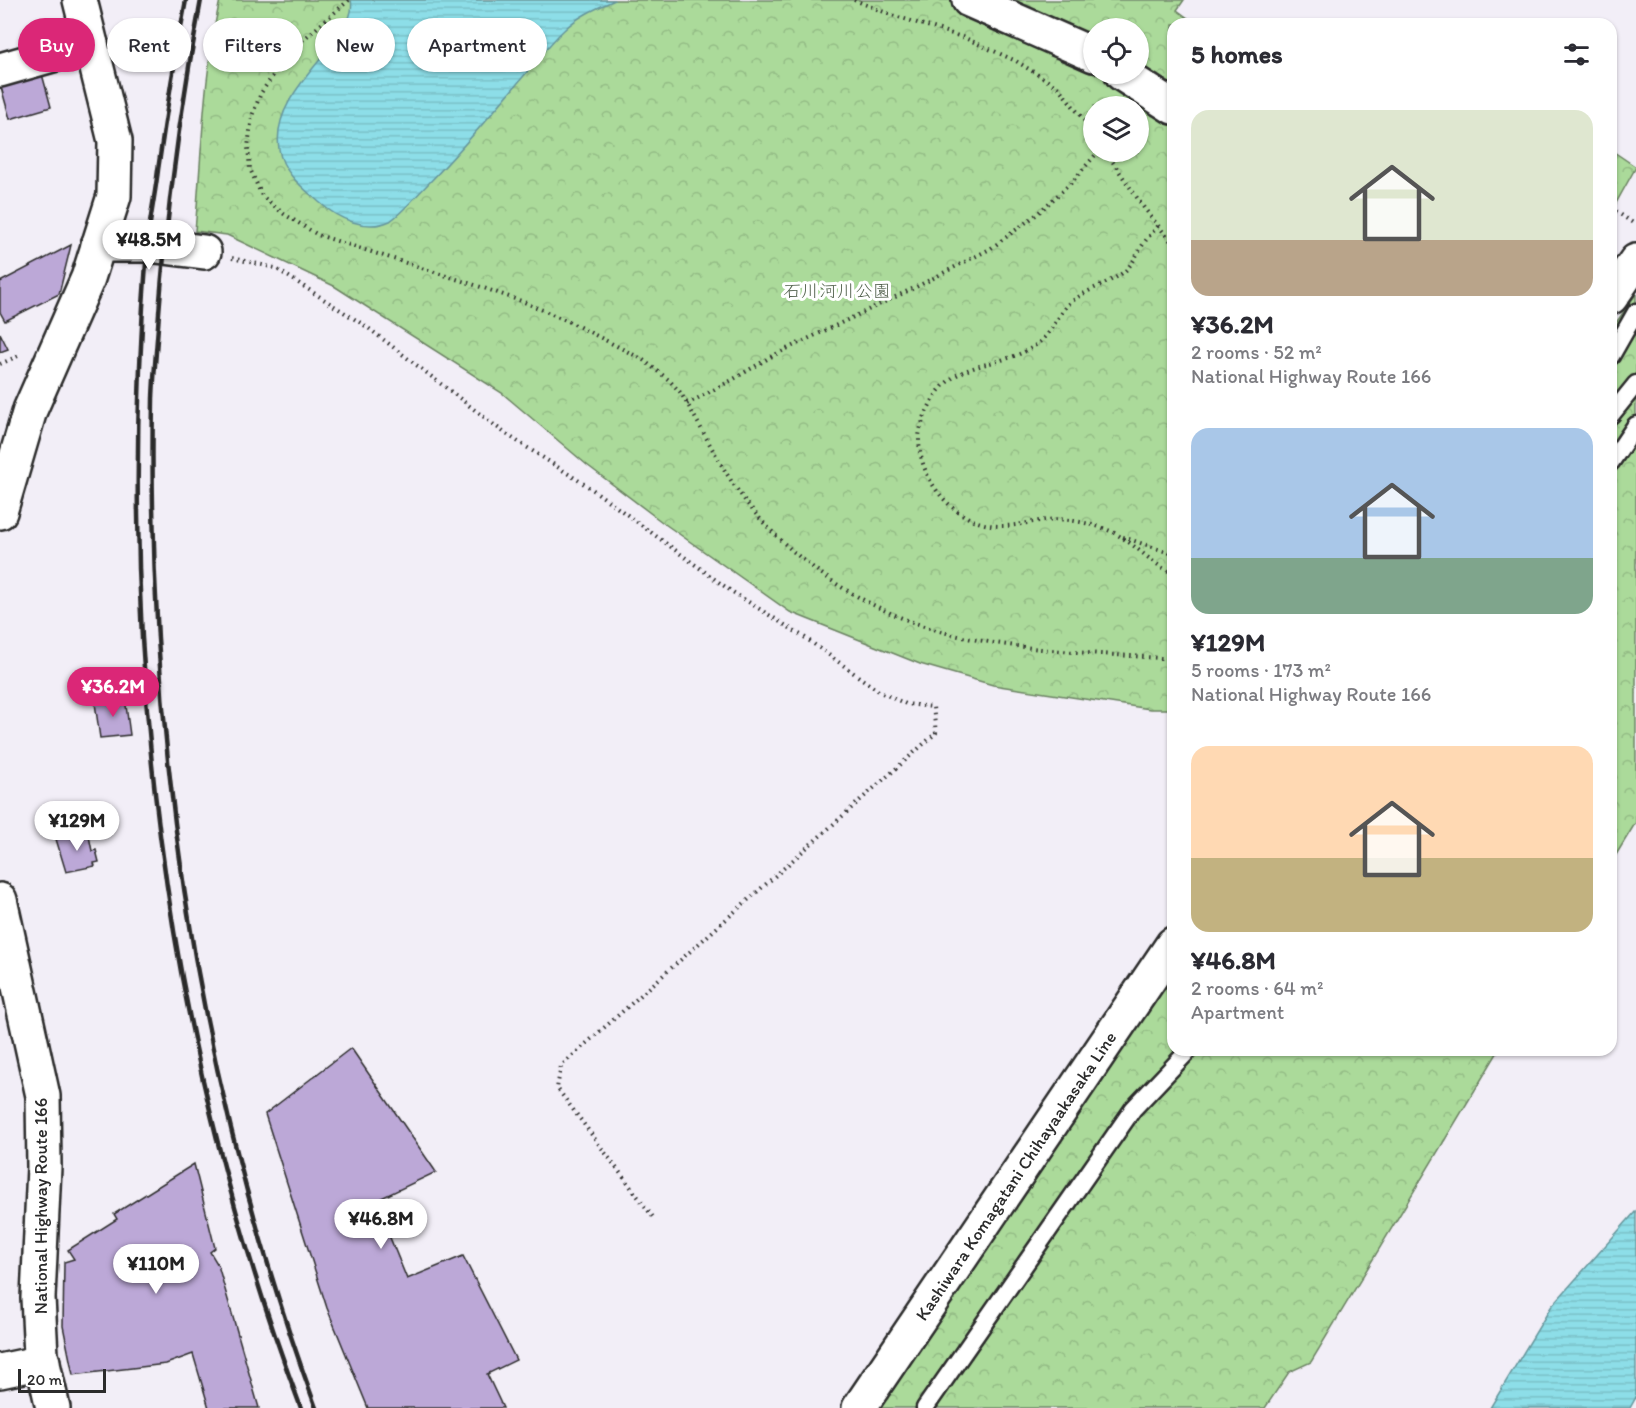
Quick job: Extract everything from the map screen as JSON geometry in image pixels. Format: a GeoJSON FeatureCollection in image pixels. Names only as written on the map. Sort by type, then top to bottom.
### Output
{"type":"FeatureCollection","features":[{"type":"Feature","properties":{"kind":"main road"},"geometry":{"type":"LineString","coordinates":[[80,0],[84,18]]}},
{"type":"Feature","properties":{"kind":"main road"},"geometry":{"type":"LineString","coordinates":[[969,0],[1083,49]]}},
{"type":"Feature","properties":{"kind":"main road"},"geometry":{"type":"LineString","coordinates":[[0,512],[30,410],[88,278],[114,196],[116,141],[95,60]]}},
{"type":"Feature","properties":{"kind":"main road"},"geometry":{"type":"LineString","coordinates":[[0,70],[18,65]]}},
{"type":"Feature","properties":{"kind":"main road"},"geometry":{"type":"LineString","coordinates":[[1137,84],[1167,103]]}},
{"type":"Feature","properties":{"kind":"main road"},"geometry":{"type":"LineString","coordinates":[[98,245],[148,245],[204,252]]}},
{"type":"Feature","properties":{"kind":"main road"},"geometry":{"type":"LineString","coordinates":[[1617,288],[1636,261]]}},
{"type":"Feature","properties":{"kind":"main road","name":"National Highway Route 166"},"geometry":{"type":"LineString","coordinates":[[0,900],[43,1096],[44,1167],[38,1298],[43,1362],[53,1408]]}},
{"type":"Feature","properties":{"kind":"main road","name":"Kashiwara Komagatani Chihayaakasaka Line"},"geometry":{"type":"LineString","coordinates":[[859,1408],[1167,953]]}},
{"type":"Feature","properties":{"kind":"main road"},"geometry":{"type":"LineString","coordinates":[[0,1371],[43,1362]]}},
{"type":"Feature","properties":{"kind":"lane"},"geometry":{"type":"LineString","coordinates":[[1617,345],[1636,312]]}},
{"type":"Feature","properties":{"kind":"lane"},"geometry":{"type":"LineString","coordinates":[[1617,408],[1636,384]]}},
{"type":"Feature","properties":{"kind":"lane"},"geometry":{"type":"LineString","coordinates":[[1617,453],[1636,425]]}},
{"type":"Feature","properties":{"kind":"lane"},"geometry":{"type":"LineString","coordinates":[[925,1408],[1133,1109],[1183,1056]]}},
{"type":"Feature","properties":{"kind":"path"},"geometry":{"type":"LineString","coordinates":[[349,0],[298,44],[261,93],[252,116],[248,147],[250,169],[262,196],[284,214],[318,235],[514,299],[568,321],[642,359],[669,380],[687,404],[711,447],[750,507],[785,546],[842,588],[920,625],[982,641],[1056,650],[1167,659]]}},
{"type":"Feature","properties":{"kind":"path"},"geometry":{"type":"LineString","coordinates":[[854,0],[998,51],[1059,88],[1083,119]]}},
{"type":"Feature","properties":{"kind":"path"},"geometry":{"type":"LineString","coordinates":[[687,404],[774,355],[990,249],[1036,215],[1071,183],[1089,162]]}},
{"type":"Feature","properties":{"kind":"path"},"geometry":{"type":"LineString","coordinates":[[1113,162],[1167,237]]}},
{"type":"Feature","properties":{"kind":"path"},"geometry":{"type":"LineString","coordinates":[[1617,212],[1633,223]]}},
{"type":"Feature","properties":{"kind":"path"},"geometry":{"type":"LineString","coordinates":[[1158,226],[1125,271],[1091,288],[1069,304],[1040,342],[1023,354],[970,369],[943,386],[924,417],[919,438],[922,458],[931,482],[953,508],[969,518],[1003,527],[1026,525],[1051,519],[1069,520],[1099,526],[1120,536],[1167,552]]}},
{"type":"Feature","properties":{"kind":"path"},"geometry":{"type":"LineString","coordinates":[[204,252],[275,268],[367,327],[506,434],[592,489],[731,591],[804,637],[880,692],[906,704],[933,707],[936,733],[561,1066],[557,1088],[653,1217]]}},
{"type":"Feature","properties":{"kind":"path"},"geometry":{"type":"LineString","coordinates":[[1120,536],[1167,569]]}},
{"type":"Feature","properties":{"kind":"green space","name":"石川河川公園"},"geometry":{"type":"Polygon","coordinates":[[[220,0],[1184,0],[1177,10],[1188,18],[1167,18],[1167,709],[1150,709],[993,685],[920,664],[790,612],[662,522],[587,465],[502,393],[334,286],[227,235],[195,231],[208,72],[303,72],[303,18],[216,18],[220,0]]]}},
{"type":"Feature","properties":{"kind":"green space"},"geometry":{"type":"Polygon","coordinates":[[[1617,154],[1636,167],[1617,201],[1617,154]]]}},
{"type":"Feature","properties":{"kind":"green space"},"geometry":{"type":"Polygon","coordinates":[[[1636,294],[1636,822],[1617,853],[1617,321],[1636,294]]]}},
{"type":"Feature","properties":{"kind":"green space"},"geometry":{"type":"Polygon","coordinates":[[[1167,980],[1167,1056],[1495,1056],[1311,1362],[1289,1372],[1265,1408],[873,1408],[1167,980]]]}},
{"type":"Feature","properties":{"kind":"water"},"geometry":{"type":"Polygon","coordinates":[[[351,0],[615,0],[569,25],[547,49],[547,18],[407,18],[407,72],[527,72],[467,142],[404,209],[390,221],[371,225],[343,218],[319,202],[289,172],[279,149],[280,126],[287,105],[315,66],[315,72],[395,72],[395,18],[348,18],[351,0]]]}},
{"type":"Feature","properties":{"kind":"water"},"geometry":{"type":"Polygon","coordinates":[[[1636,1211],[1636,1397],[1630,1408],[1490,1408],[1551,1307],[1636,1211]]]}},
{"type":"Feature","properties":{"kind":"building"},"geometry":{"type":"Polygon","coordinates":[[[42,74],[51,107],[10,119],[1,87],[42,74]]]}},
{"type":"Feature","properties":{"kind":"building"},"geometry":{"type":"Polygon","coordinates":[[[71,245],[59,294],[5,321],[0,312],[0,282],[71,245]]]}},
{"type":"Feature","properties":{"kind":"building"},"geometry":{"type":"Polygon","coordinates":[[[0,333],[8,349],[0,352],[0,333]]]}},
{"type":"Feature","properties":{"kind":"building"},"geometry":{"type":"Polygon","coordinates":[[[125,698],[130,735],[100,738],[95,703],[125,698]]]}},
{"type":"Feature","properties":{"kind":"building"},"geometry":{"type":"Polygon","coordinates":[[[88,831],[92,851],[96,850],[99,862],[94,863],[95,866],[66,872],[56,839],[88,831]]]}},
{"type":"Feature","properties":{"kind":"building"},"geometry":{"type":"Polygon","coordinates":[[[351,1048],[436,1172],[375,1201],[407,1279],[463,1256],[516,1360],[487,1374],[503,1408],[368,1408],[327,1308],[265,1114],[351,1048]]]}},
{"type":"Feature","properties":{"kind":"building"},"geometry":{"type":"Polygon","coordinates":[[[194,1164],[215,1248],[210,1252],[218,1265],[259,1408],[209,1408],[193,1354],[166,1364],[73,1375],[63,1326],[64,1262],[74,1259],[68,1250],[117,1219],[114,1214],[194,1164]]]}},
{"type":"Feature","properties":{"kind":"railway"},"geometry":{"type":"LineString","coordinates":[[186,0],[167,106],[147,249],[139,396],[138,543],[145,691],[160,837],[183,983],[214,1127],[253,1269],[301,1408]]}},
{"type":"Feature","properties":{"kind":"railway"},"geometry":{"type":"LineString","coordinates":[[201,0],[187,78],[171,195],[154,378],[153,528],[159,657],[171,784],[188,911],[211,1037],[239,1162],[275,1286],[316,1408]]}}]}
